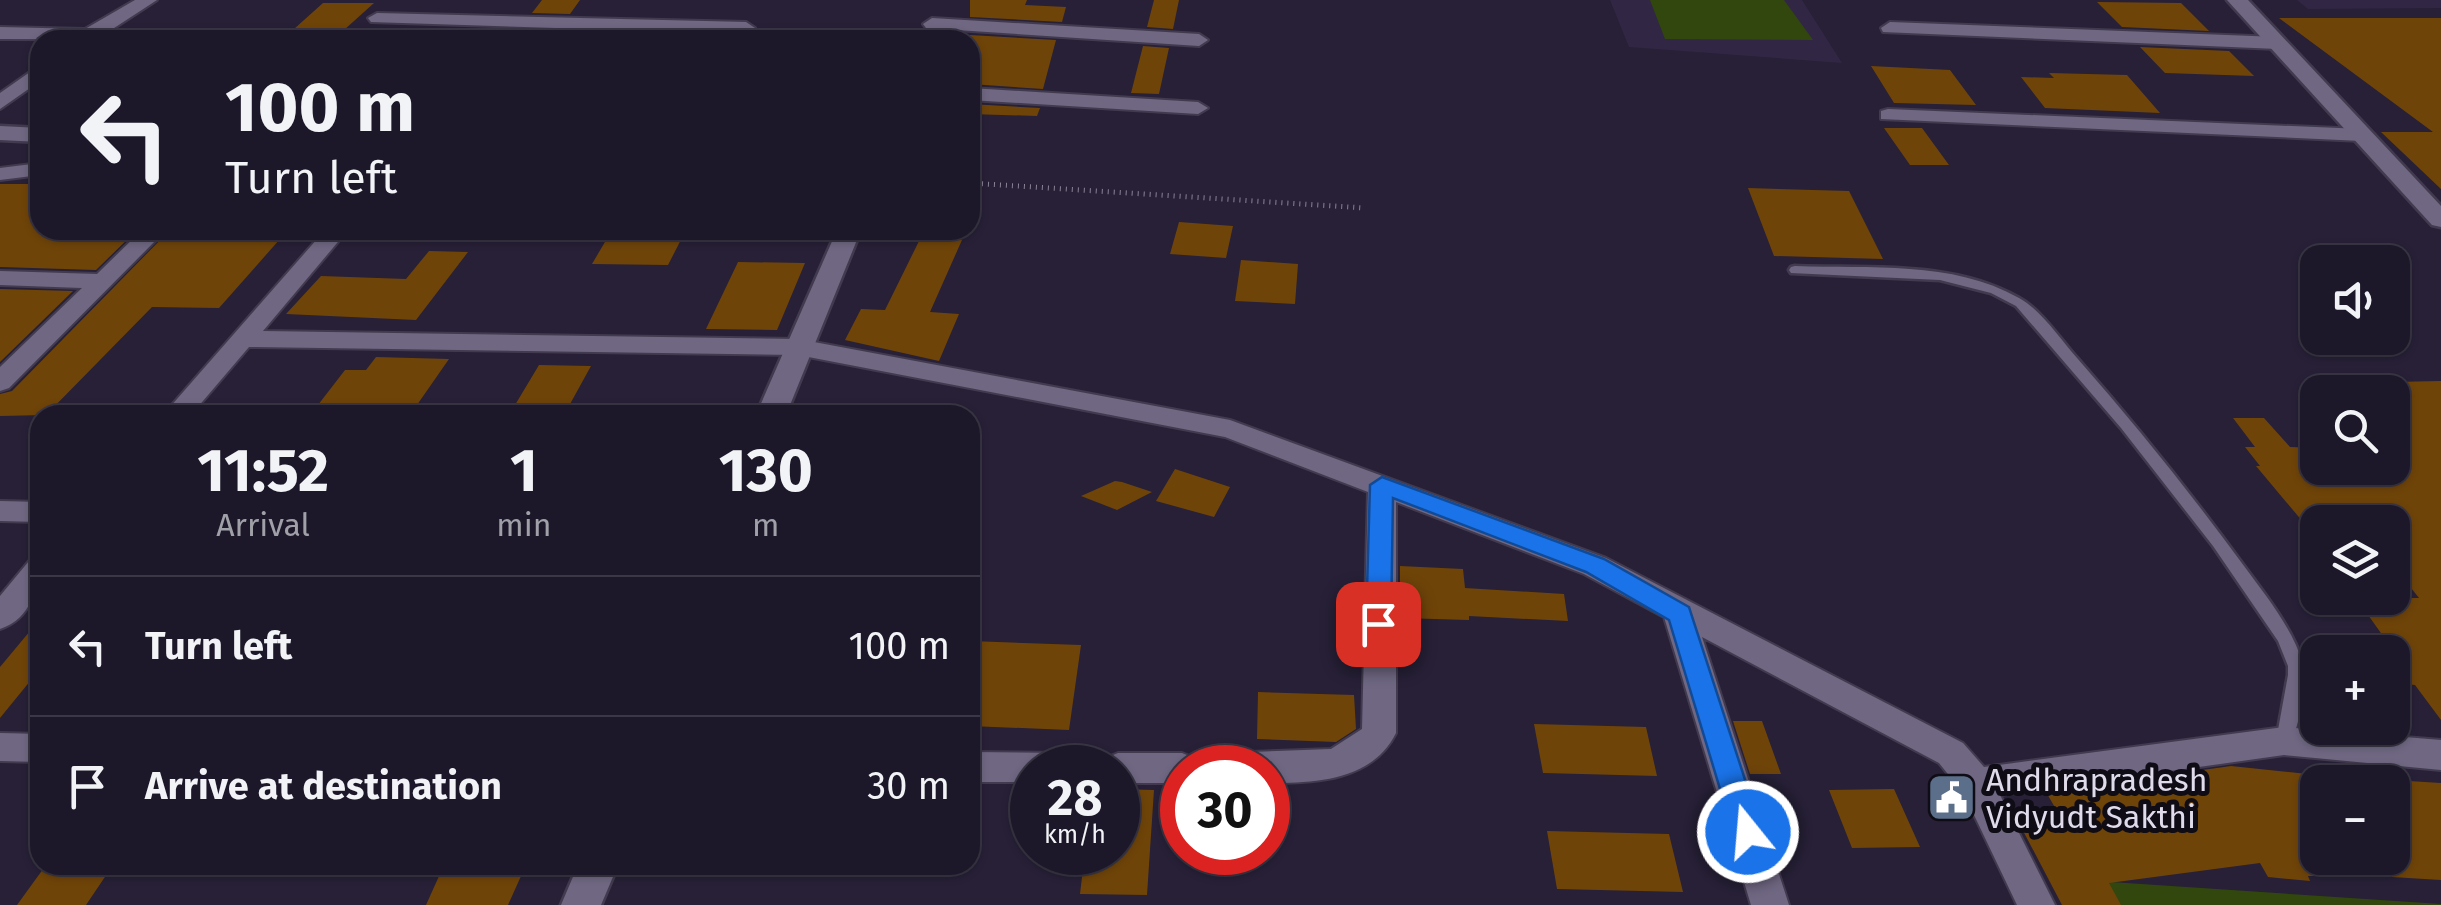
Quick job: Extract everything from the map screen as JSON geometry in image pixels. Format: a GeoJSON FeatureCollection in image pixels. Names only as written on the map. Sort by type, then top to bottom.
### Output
{"type":"FeatureCollection","features":[{"type":"Feature","properties":{"kind":"street"},"geometry":{"type":"LineString","coordinates":[[98,30],[148,0]]}},
{"type":"Feature","properties":{"kind":"street"},"geometry":{"type":"LineString","coordinates":[[929,30],[941,0]]}},
{"type":"Feature","properties":{"kind":"street"},"geometry":{"type":"LineString","coordinates":[[2237,0],[2441,220]]}},
{"type":"Feature","properties":{"kind":"street"},"geometry":{"type":"LineString","coordinates":[[378,18],[746,28]]}},
{"type":"Feature","properties":{"kind":"street"},"geometry":{"type":"LineString","coordinates":[[507,30],[514,22]]}},
{"type":"Feature","properties":{"kind":"street"},"geometry":{"type":"LineString","coordinates":[[1890,28],[2278,43]]}},
{"type":"Feature","properties":{"kind":"street"},"geometry":{"type":"LineString","coordinates":[[0,33],[30,34]]}},
{"type":"Feature","properties":{"kind":"street"},"geometry":{"type":"LineString","coordinates":[[980,34],[1199,40]]}},
{"type":"Feature","properties":{"kind":"street"},"geometry":{"type":"LineString","coordinates":[[0,103],[30,80]]}},
{"type":"Feature","properties":{"kind":"street"},"geometry":{"type":"LineString","coordinates":[[980,95],[1198,108]]}},
{"type":"Feature","properties":{"kind":"street"},"geometry":{"type":"LineString","coordinates":[[1888,114],[2362,135]]}},
{"type":"Feature","properties":{"kind":"street"},"geometry":{"type":"LineString","coordinates":[[0,133],[30,134]]}},
{"type":"Feature","properties":{"kind":"street"},"geometry":{"type":"LineString","coordinates":[[0,174],[30,170]]}},
{"type":"Feature","properties":{"kind":"street"},"geometry":{"type":"LineString","coordinates":[[0,382],[146,240]]}},
{"type":"Feature","properties":{"kind":"street"},"geometry":{"type":"LineString","coordinates":[[185,405],[329,240]]}},
{"type":"Feature","properties":{"kind":"street"},"geometry":{"type":"LineString","coordinates":[[775,405],[845,240]]}},
{"type":"Feature","properties":{"kind":"street"},"geometry":{"type":"LineString","coordinates":[[0,278],[104,281]]}},
{"type":"Feature","properties":{"kind":"street"},"geometry":{"type":"LineString","coordinates":[[245,340],[798,347],[1230,429],[1595,566],[1951,753],[1976,783],[2036,905]]}},
{"type":"Feature","properties":{"kind":"street"},"geometry":{"type":"LineString","coordinates":[[1290,766],[1346,764],[1374,742],[1379,733],[1382,485]]}},
{"type":"Feature","properties":{"kind":"street"},"geometry":{"type":"LineString","coordinates":[[0,511],[30,512]]}},
{"type":"Feature","properties":{"kind":"street"},"geometry":{"type":"LineString","coordinates":[[0,617],[30,581]]}},
{"type":"Feature","properties":{"kind":"street"},"geometry":{"type":"LineString","coordinates":[[1680,614],[1770,905]]}},
{"type":"Feature","properties":{"kind":"street"},"geometry":{"type":"LineString","coordinates":[[1976,783],[2284,741],[2441,756]]}},
{"type":"Feature","properties":{"kind":"street"},"geometry":{"type":"LineString","coordinates":[[0,747],[30,748]]}},
{"type":"Feature","properties":{"kind":"street"},"geometry":{"type":"LineString","coordinates":[[980,767],[1010,767]]}},
{"type":"Feature","properties":{"kind":"street"},"geometry":{"type":"LineString","coordinates":[[581,905],[594,875]]}},
{"type":"Feature","properties":{"kind":"lane"},"geometry":{"type":"LineString","coordinates":[[1795,270],[1958,280],[1996,290],[2020,303],[2214,538],[2288,638],[2297,668],[2284,741]]}},
{"type":"Feature","properties":{"kind":"path"},"geometry":{"type":"LineString","coordinates":[[980,184],[1365,208]]}},
{"type":"Feature","properties":{"kind":"shaded area"},"geometry":{"type":"Polygon","coordinates":[[[1610,0],[1802,0],[1842,63],[1629,47],[1610,0]]]}},
{"type":"Feature","properties":{"kind":"shaded area"},"geometry":{"type":"Polygon","coordinates":[[[2297,0],[2441,0],[2441,8],[2308,9],[2297,0]]]}},
{"type":"Feature","properties":{"kind":"green space"},"geometry":{"type":"Polygon","coordinates":[[[1650,0],[1784,0],[1813,40],[1665,39],[1650,0]]]}},
{"type":"Feature","properties":{"kind":"green space"},"geometry":{"type":"Polygon","coordinates":[[[2096,881],[2441,904],[2441,905],[2111,905],[2096,881]]]}},
{"type":"Feature","properties":{"kind":"building"},"geometry":{"type":"Polygon","coordinates":[[[542,0],[580,0],[570,14],[532,13],[542,0]]]}},
{"type":"Feature","properties":{"kind":"building"},"geometry":{"type":"Polygon","coordinates":[[[970,0],[1027,0],[1025,5],[1066,7],[1062,22],[970,17],[970,0]]]}},
{"type":"Feature","properties":{"kind":"building"},"geometry":{"type":"Polygon","coordinates":[[[1154,0],[1179,0],[1173,29],[1147,27],[1154,0]]]}},
{"type":"Feature","properties":{"kind":"building"},"geometry":{"type":"Polygon","coordinates":[[[2097,2],[2181,3],[2209,31],[2122,27],[2097,2]]]}},
{"type":"Feature","properties":{"kind":"building"},"geometry":{"type":"Polygon","coordinates":[[[323,3],[374,3],[344,30],[294,29],[323,3]]]}},
{"type":"Feature","properties":{"kind":"building"},"geometry":{"type":"Polygon","coordinates":[[[2279,18],[2441,18],[2441,189],[2381,132],[2433,132],[2279,18]]]}},
{"type":"Feature","properties":{"kind":"building"},"geometry":{"type":"Polygon","coordinates":[[[980,36],[1056,40],[1043,89],[980,85],[980,36]]]}},
{"type":"Feature","properties":{"kind":"building"},"geometry":{"type":"Polygon","coordinates":[[[1143,46],[1169,48],[1159,94],[1131,93],[1143,46]]]}},
{"type":"Feature","properties":{"kind":"building"},"geometry":{"type":"Polygon","coordinates":[[[2140,47],[2229,51],[2254,76],[2165,73],[2140,47]]]}},
{"type":"Feature","properties":{"kind":"building"},"geometry":{"type":"Polygon","coordinates":[[[1871,66],[1950,70],[1976,105],[1894,103],[1871,66]]]}},
{"type":"Feature","properties":{"kind":"building"},"geometry":{"type":"Polygon","coordinates":[[[2049,73],[2127,75],[2160,113],[2045,108],[2021,77],[2054,78],[2049,73]]]}},
{"type":"Feature","properties":{"kind":"building"},"geometry":{"type":"Polygon","coordinates":[[[980,105],[1040,108],[1037,116],[980,114],[980,105]]]}},
{"type":"Feature","properties":{"kind":"building"},"geometry":{"type":"Polygon","coordinates":[[[1884,128],[1922,128],[1949,165],[1910,165],[1884,128]]]}},
{"type":"Feature","properties":{"kind":"building"},"geometry":{"type":"Polygon","coordinates":[[[0,184],[30,184],[30,240],[127,240],[96,270],[0,267],[0,184]]]}},
{"type":"Feature","properties":{"kind":"building"},"geometry":{"type":"Polygon","coordinates":[[[1748,188],[1849,191],[1883,259],[1774,256],[1748,188]]]}},
{"type":"Feature","properties":{"kind":"building"},"geometry":{"type":"Polygon","coordinates":[[[1179,222],[1233,226],[1226,258],[1170,254],[1179,222]]]}},
{"type":"Feature","properties":{"kind":"building"},"geometry":{"type":"Polygon","coordinates":[[[160,240],[279,240],[219,308],[152,307],[56,405],[30,405],[30,415],[0,416],[0,394],[12,391],[160,240]]]}},
{"type":"Feature","properties":{"kind":"building"},"geometry":{"type":"Polygon","coordinates":[[[606,240],[681,240],[668,265],[592,264],[606,240]]]}},
{"type":"Feature","properties":{"kind":"building"},"geometry":{"type":"Polygon","coordinates":[[[920,240],[962,240],[930,312],[959,314],[939,361],[845,340],[861,309],[885,310],[920,240]]]}},
{"type":"Feature","properties":{"kind":"building"},"geometry":{"type":"Polygon","coordinates":[[[429,251],[468,252],[416,320],[286,314],[321,276],[406,279],[429,251]]]}},
{"type":"Feature","properties":{"kind":"building"},"geometry":{"type":"Polygon","coordinates":[[[1241,260],[1298,264],[1295,304],[1235,301],[1241,260]]]}},
{"type":"Feature","properties":{"kind":"building"},"geometry":{"type":"Polygon","coordinates":[[[738,262],[805,263],[777,330],[706,329],[738,262]]]}},
{"type":"Feature","properties":{"kind":"building"},"geometry":{"type":"Polygon","coordinates":[[[0,289],[73,291],[0,362],[0,289]]]}},
{"type":"Feature","properties":{"kind":"building"},"geometry":{"type":"Polygon","coordinates":[[[376,357],[449,359],[417,405],[318,405],[345,370],[366,370],[376,357]]]}},
{"type":"Feature","properties":{"kind":"building"},"geometry":{"type":"Polygon","coordinates":[[[539,365],[591,366],[570,405],[515,405],[539,365]]]}},
{"type":"Feature","properties":{"kind":"building"},"geometry":{"type":"Polygon","coordinates":[[[2441,381],[2441,720],[2415,685],[2410,684],[2410,635],[2382,635],[2368,615],[2410,615],[2410,598],[2419,598],[2410,587],[2410,505],[2300,505],[2300,518],[2256,466],[2260,466],[2245,447],[2255,447],[2233,418],[2264,418],[2290,447],[2300,447],[2300,485],[2410,485],[2410,382],[2441,381]]]}},
{"type":"Feature","properties":{"kind":"building"},"geometry":{"type":"Polygon","coordinates":[[[1175,469],[1230,487],[1214,517],[1156,501],[1175,469]]]}},
{"type":"Feature","properties":{"kind":"building"},"geometry":{"type":"Polygon","coordinates":[[[1115,481],[1152,492],[1117,510],[1081,496],[1115,481]]]}},
{"type":"Feature","properties":{"kind":"building"},"geometry":{"type":"Polygon","coordinates":[[[1400,566],[1463,569],[1465,588],[1564,594],[1568,621],[1469,616],[1469,620],[1400,618],[1400,566]]]}},
{"type":"Feature","properties":{"kind":"building"},"geometry":{"type":"Polygon","coordinates":[[[30,631],[30,681],[0,718],[0,667],[30,631]]]}},
{"type":"Feature","properties":{"kind":"building"},"geometry":{"type":"Polygon","coordinates":[[[980,641],[1081,645],[1069,730],[980,726],[980,641]]]}},
{"type":"Feature","properties":{"kind":"building"},"geometry":{"type":"Polygon","coordinates":[[[1258,692],[1354,695],[1356,729],[1336,742],[1257,739],[1258,692]]]}},
{"type":"Feature","properties":{"kind":"building"},"geometry":{"type":"Polygon","coordinates":[[[1733,721],[1762,721],[1781,774],[1750,774],[1733,721]]]}},
{"type":"Feature","properties":{"kind":"building"},"geometry":{"type":"Polygon","coordinates":[[[1534,724],[1646,727],[1657,776],[1543,773],[1534,724]]]}},
{"type":"Feature","properties":{"kind":"building"},"geometry":{"type":"Polygon","coordinates":[[[2231,766],[2300,773],[2300,875],[2318,876],[2308,876],[2310,881],[2268,877],[2260,863],[2109,883],[2121,905],[2062,905],[2020,825],[2064,823],[2046,792],[2231,766]]]}},
{"type":"Feature","properties":{"kind":"building"},"geometry":{"type":"Polygon","coordinates":[[[2410,781],[2441,783],[2441,880],[2392,877],[2410,875],[2410,781]]]}},
{"type":"Feature","properties":{"kind":"building"},"geometry":{"type":"Polygon","coordinates":[[[1894,789],[1920,847],[1852,848],[1829,790],[1894,789]]]}},
{"type":"Feature","properties":{"kind":"building"},"geometry":{"type":"Polygon","coordinates":[[[1140,790],[1154,790],[1147,895],[1080,894],[1082,875],[1140,875],[1140,790]]]}},
{"type":"Feature","properties":{"kind":"building"},"geometry":{"type":"Polygon","coordinates":[[[1547,831],[1669,834],[1683,892],[1557,889],[1547,831]]]}},
{"type":"Feature","properties":{"kind":"building"},"geometry":{"type":"Polygon","coordinates":[[[39,875],[106,875],[86,905],[17,905],[39,875]]]}},
{"type":"Feature","properties":{"kind":"building"},"geometry":{"type":"Polygon","coordinates":[[[440,875],[522,875],[508,905],[426,905],[440,875]]]}},
{"type":"Feature","properties":{"kind":"place","name":"Andhrapradesh Vidyudt Sakthi"},"geometry":{"type":"Point","coordinates":[1951,798]}},
{"type":"Feature","properties":{"kind":"route"},"geometry":{"type":"LineString","coordinates":[[1378,624],[1382,485],[1595,566],[1680,614],[1748,832]]}}]}
